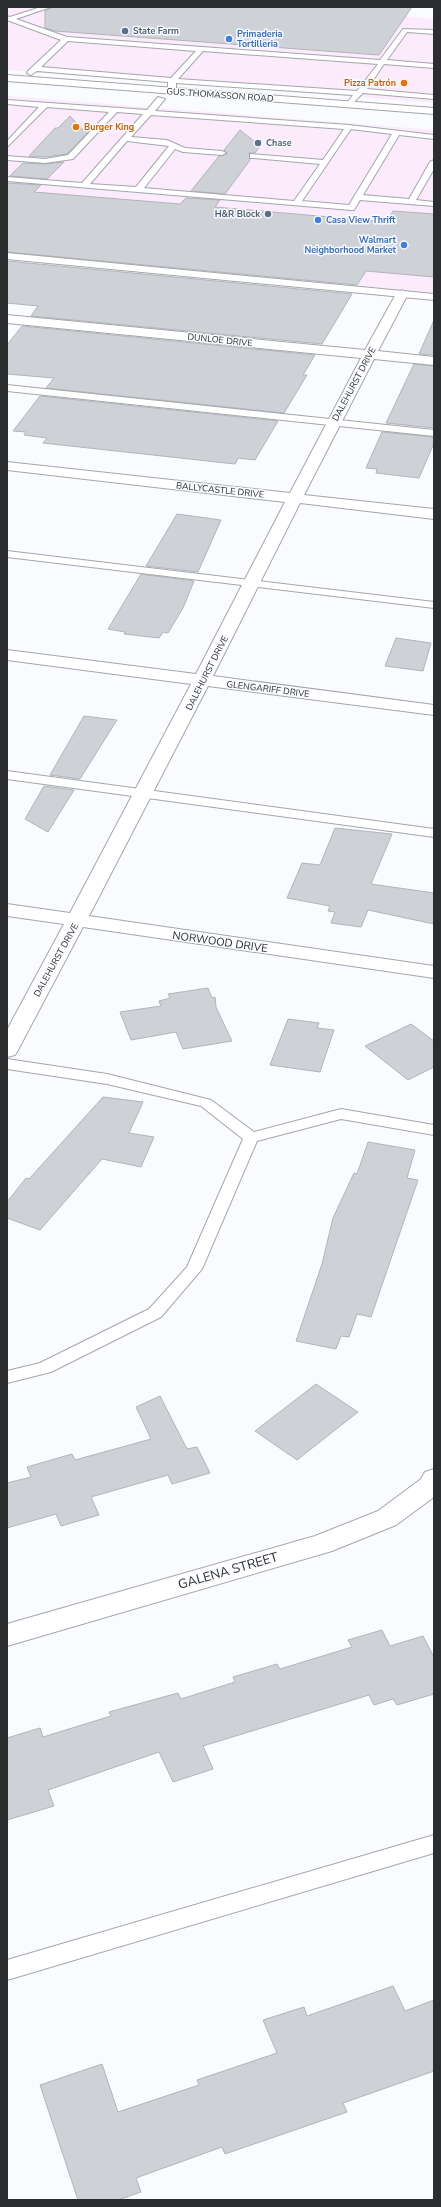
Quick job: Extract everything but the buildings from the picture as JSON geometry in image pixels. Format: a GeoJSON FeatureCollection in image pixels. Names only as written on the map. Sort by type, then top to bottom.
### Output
{"type":"FeatureCollection","features":[{"type":"Feature","properties":{"kind":"street","name":"GUS THOMASSON ROAD"},"geometry":{"type":"LineString","coordinates":[[7,78],[171,86],[434,111]]}},
{"type":"Feature","properties":{"kind":"street"},"geometry":{"type":"LineString","coordinates":[[161,99],[171,86]]}},
{"type":"Feature","properties":{"kind":"street","name":"GUS THOMASSON ROAD"},"geometry":{"type":"LineString","coordinates":[[7,87],[434,119]]}},
{"type":"Feature","properties":{"kind":"street","name":"DALEHURST DRIVE"},"geometry":{"type":"LineString","coordinates":[[7,1050],[144,794],[369,355],[402,294]]}},
{"type":"Feature","properties":{"kind":"street","name":"DUNLOE DRIVE"},"geometry":{"type":"LineString","coordinates":[[7,318],[434,361]]}},
{"type":"Feature","properties":{"kind":"street","name":"BALLYCASTLE DRIVE"},"geometry":{"type":"LineString","coordinates":[[7,466],[434,514]]}},
{"type":"Feature","properties":{"kind":"street","name":"GLENGARIFF DRIVE"},"geometry":{"type":"LineString","coordinates":[[7,655],[434,710]]}},
{"type":"Feature","properties":{"kind":"street","name":"NORWOOD DRIVE"},"geometry":{"type":"LineString","coordinates":[[7,910],[434,972]]}},
{"type":"Feature","properties":{"kind":"street","name":"GALENA STREET"},"geometry":{"type":"LineString","coordinates":[[7,1635],[322,1544],[387,1518],[430,1486],[434,1479]]}},
{"type":"Feature","properties":{"kind":"lane"},"geometry":{"type":"LineString","coordinates":[[8,20],[48,7]]}},
{"type":"Feature","properties":{"kind":"lane"},"geometry":{"type":"LineString","coordinates":[[8,20],[19,22],[66,39],[434,66]]}},
{"type":"Feature","properties":{"kind":"lane"},"geometry":{"type":"LineString","coordinates":[[350,104],[383,63],[405,30],[434,32]]}},
{"type":"Feature","properties":{"kind":"lane"},"geometry":{"type":"LineString","coordinates":[[24,80],[66,39]]}},
{"type":"Feature","properties":{"kind":"lane"},"geometry":{"type":"LineString","coordinates":[[171,86],[201,49]]}},
{"type":"Feature","properties":{"kind":"lane"},"geometry":{"type":"LineString","coordinates":[[36,69],[171,86],[434,96]]}},
{"type":"Feature","properties":{"kind":"lane"},"geometry":{"type":"LineString","coordinates":[[84,185],[161,99]]}},
{"type":"Feature","properties":{"kind":"lane"},"geometry":{"type":"LineString","coordinates":[[7,102],[114,111],[198,114],[349,127],[397,134],[434,137]]}},
{"type":"Feature","properties":{"kind":"lane"},"geometry":{"type":"LineString","coordinates":[[7,145],[45,105]]}},
{"type":"Feature","properties":{"kind":"lane"},"geometry":{"type":"LineString","coordinates":[[7,158],[45,161],[70,157],[114,111]]}},
{"type":"Feature","properties":{"kind":"lane"},"geometry":{"type":"LineString","coordinates":[[296,204],[349,127]]}},
{"type":"Feature","properties":{"kind":"lane"},"geometry":{"type":"LineString","coordinates":[[7,179],[351,208],[397,134]]}},
{"type":"Feature","properties":{"kind":"lane"},"geometry":{"type":"LineString","coordinates":[[126,138],[167,142],[183,150],[222,153]]}},
{"type":"Feature","properties":{"kind":"lane"},"geometry":{"type":"LineString","coordinates":[[138,190],[174,146]]}},
{"type":"Feature","properties":{"kind":"lane"},"geometry":{"type":"LineString","coordinates":[[253,156],[324,162]]}},
{"type":"Feature","properties":{"kind":"lane"},"geometry":{"type":"LineString","coordinates":[[411,202],[434,162]]}},
{"type":"Feature","properties":{"kind":"lane"},"geometry":{"type":"LineString","coordinates":[[357,198],[434,204]]}},
{"type":"Feature","properties":{"kind":"lane"},"geometry":{"type":"LineString","coordinates":[[7,248],[434,288]]}},
{"type":"Feature","properties":{"kind":"lane"},"geometry":{"type":"LineString","coordinates":[[7,256],[434,297]]}},
{"type":"Feature","properties":{"kind":"lane"},"geometry":{"type":"LineString","coordinates":[[7,388],[434,433]]}},
{"type":"Feature","properties":{"kind":"lane"},"geometry":{"type":"LineString","coordinates":[[7,554],[434,605]]}},
{"type":"Feature","properties":{"kind":"lane"},"geometry":{"type":"LineString","coordinates":[[7,775],[434,833]]}},
{"type":"Feature","properties":{"kind":"lane"},"geometry":{"type":"LineString","coordinates":[[7,1064],[107,1079],[206,1103],[251,1138]]}},
{"type":"Feature","properties":{"kind":"lane"},"geometry":{"type":"LineString","coordinates":[[251,1138],[341,1114],[434,1130]]}},
{"type":"Feature","properties":{"kind":"lane"},"geometry":{"type":"LineString","coordinates":[[7,1377],[45,1368],[155,1312],[194,1269],[251,1138]]}},
{"type":"Feature","properties":{"kind":"lane"},"geometry":{"type":"LineString","coordinates":[[7,1970],[434,1844]]}},
{"type":"Feature","properties":{"kind":"shaded area"},"geometry":{"type":"Polygon","coordinates":[[[319,7],[434,19],[434,103],[7,70],[7,8],[319,7]]]}},
{"type":"Feature","properties":{"kind":"shaded area"},"geometry":{"type":"Polygon","coordinates":[[[7,96],[434,130],[434,298],[7,257],[7,96]]]}},
{"type":"Feature","properties":{"kind":"place","name":"State Farm"},"geometry":{"type":"Point","coordinates":[125,31]}},
{"type":"Feature","properties":{"kind":"place","name":"Primaderia Tortilleria"},"geometry":{"type":"Point","coordinates":[229,39]}},
{"type":"Feature","properties":{"kind":"place","name":"Pizza Patrón"},"geometry":{"type":"Point","coordinates":[404,83]}},
{"type":"Feature","properties":{"kind":"place","name":"Burger King"},"geometry":{"type":"Point","coordinates":[76,127]}},
{"type":"Feature","properties":{"kind":"place","name":"Chase"},"geometry":{"type":"Point","coordinates":[258,143]}},
{"type":"Feature","properties":{"kind":"place","name":"H&R Block"},"geometry":{"type":"Point","coordinates":[268,214]}},
{"type":"Feature","properties":{"kind":"place","name":"Casa View Thrift"},"geometry":{"type":"Point","coordinates":[318,220]}},
{"type":"Feature","properties":{"kind":"place","name":"Walmart Neighborhood Market"},"geometry":{"type":"Point","coordinates":[404,245]}}]}
